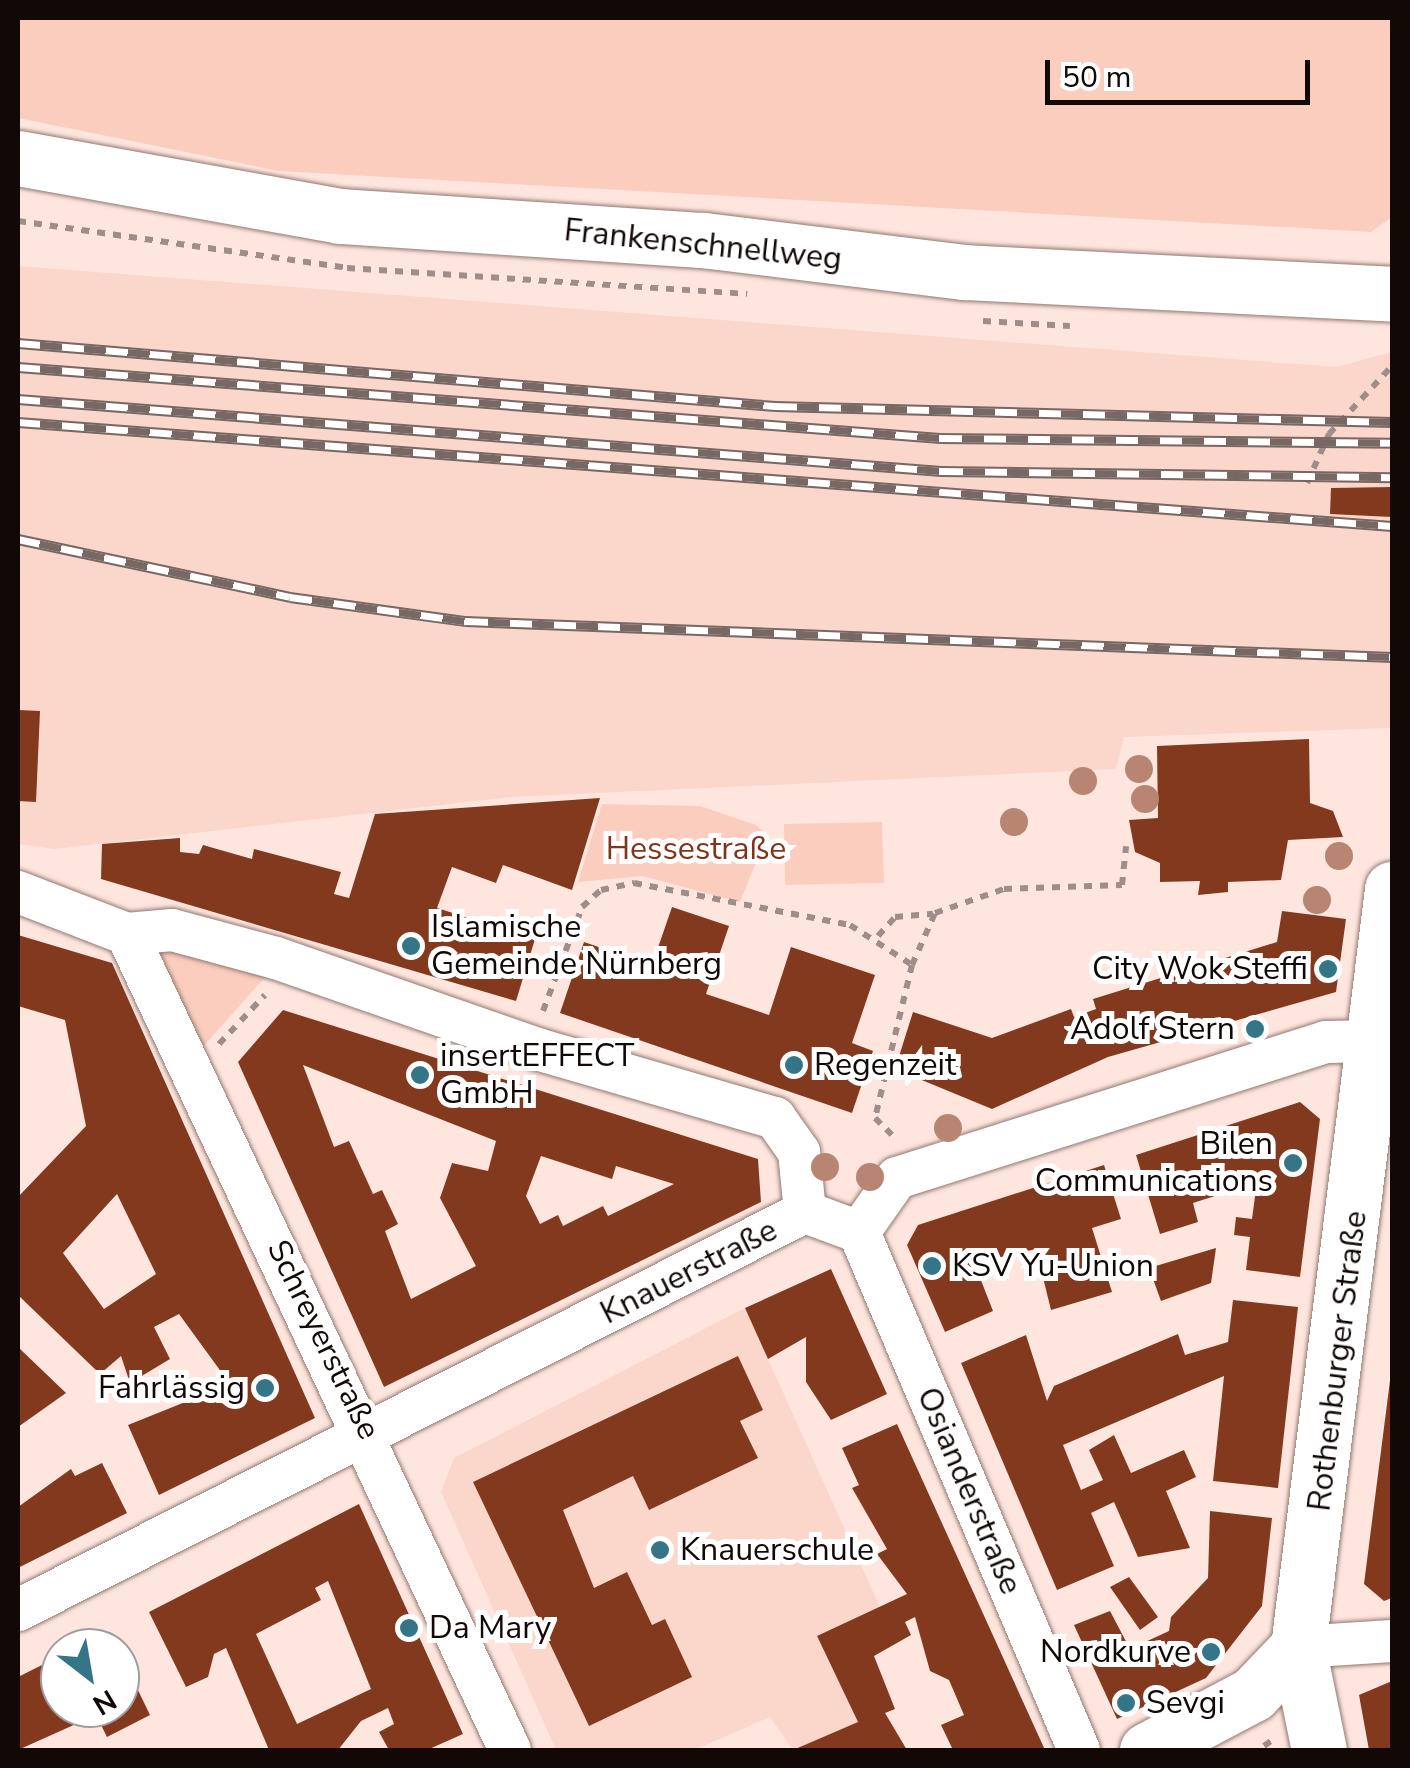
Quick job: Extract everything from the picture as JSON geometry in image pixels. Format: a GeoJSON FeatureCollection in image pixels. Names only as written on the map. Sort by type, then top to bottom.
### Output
{"type":"FeatureCollection","features":[{"type":"Feature","properties":{"kind":"main road","name":"Frankenschnellweg"},"geometry":{"type":"LineString","coordinates":[[18,158],[340,216],[688,239],[964,272],[1392,294]]}},
{"type":"Feature","properties":{"kind":"main road","name":"Rothenburger Straße"},"geometry":{"type":"LineString","coordinates":[[1319,1750],[1298,1647],[1379,1062],[1392,889]]}},
{"type":"Feature","properties":{"kind":"main road"},"geometry":{"type":"LineString","coordinates":[[1147,1750],[1254,1694],[1298,1647]]}},
{"type":"Feature","properties":{"kind":"street"},"geometry":{"type":"LineString","coordinates":[[18,892],[128,934],[172,930],[537,1049],[775,1118],[799,1152],[806,1212]]}},
{"type":"Feature","properties":{"kind":"street","name":"Schreyerstraße"},"geometry":{"type":"LineString","coordinates":[[128,934],[368,1434],[510,1750]]}},
{"type":"Feature","properties":{"kind":"street"},"geometry":{"type":"LineString","coordinates":[[859,1232],[896,1178],[1326,1042],[1379,1062]]}},
{"type":"Feature","properties":{"kind":"street","name":"Knauerstraße"},"geometry":{"type":"LineString","coordinates":[[18,1610],[806,1212],[859,1232]]}},
{"type":"Feature","properties":{"kind":"street","name":"Osianderstraße"},"geometry":{"type":"LineString","coordinates":[[859,1232],[1079,1750]]}},
{"type":"Feature","properties":{"kind":"street"},"geometry":{"type":"LineString","coordinates":[[1298,1647],[1392,1641]]}},
{"type":"Feature","properties":{"kind":"path"},"geometry":{"type":"LineString","coordinates":[[18,222],[348,268],[755,295]]}},
{"type":"Feature","properties":{"kind":"path"},"geometry":{"type":"LineString","coordinates":[[962,318],[1077,326]]}},
{"type":"Feature","properties":{"kind":"path"},"geometry":{"type":"LineString","coordinates":[[1307,483],[1329,434],[1392,366]]}},
{"type":"Feature","properties":{"kind":"path"},"geometry":{"type":"LineString","coordinates":[[878,936],[894,917],[934,913],[1004,889],[1122,885],[1126,846]]}},
{"type":"Feature","properties":{"kind":"path"},"geometry":{"type":"LineString","coordinates":[[537,1049],[571,930],[601,890],[679,890],[878,936],[912,965]]}},
{"type":"Feature","properties":{"kind":"path"},"geometry":{"type":"LineString","coordinates":[[924,1169],[874,1118],[912,965],[934,913]]}},
{"type":"Feature","properties":{"kind":"path"},"geometry":{"type":"LineString","coordinates":[[193,1072],[290,968]]}},
{"type":"Feature","properties":{"kind":"shaded area"},"geometry":{"type":"Polygon","coordinates":[[[18,266],[1336,367],[1392,352],[1392,728],[1124,737],[1116,769],[513,797],[54,849],[18,844],[18,266]]]}},
{"type":"Feature","properties":{"kind":"shaded area","name":"Knauerschule"},"geometry":{"type":"Polygon","coordinates":[[[745,1308],[880,1607],[817,1637],[858,1722],[793,1750],[770,1717],[694,1750],[556,1750],[441,1492],[454,1458],[745,1308]]]}},
{"type":"Feature","properties":{"kind":"green space"},"geometry":{"type":"Polygon","coordinates":[[[18,18],[1392,18],[1392,217],[1371,232],[279,171],[18,118],[18,18]]]}},
{"type":"Feature","properties":{"kind":"green space","name":"Hessestraße"},"geometry":{"type":"Polygon","coordinates":[[[602,804],[700,806],[756,825],[764,832],[760,853],[740,902],[642,876],[578,882],[602,804]]]}},
{"type":"Feature","properties":{"kind":"green space"},"geometry":{"type":"Polygon","coordinates":[[[882,822],[884,883],[785,885],[784,824],[882,822]]]}},
{"type":"Feature","properties":{"kind":"green space"},"geometry":{"type":"Polygon","coordinates":[[[170,940],[267,975],[201,1049],[157,949],[170,940]]]}},
{"type":"Feature","properties":{"kind":"building"},"geometry":{"type":"Polygon","coordinates":[[[1392,487],[1392,517],[1330,514],[1331,488],[1392,487]]]}},
{"type":"Feature","properties":{"kind":"building"},"geometry":{"type":"Polygon","coordinates":[[[18,710],[40,711],[36,802],[18,801],[18,710]]]}},
{"type":"Feature","properties":{"kind":"building"},"geometry":{"type":"Polygon","coordinates":[[[1309,739],[1310,803],[1333,811],[1343,837],[1288,840],[1281,880],[1228,882],[1228,892],[1198,895],[1200,881],[1160,882],[1160,863],[1135,852],[1129,820],[1158,818],[1157,746],[1309,739]]]}},
{"type":"Feature","properties":{"kind":"building"},"geometry":{"type":"Polygon","coordinates":[[[600,798],[572,890],[503,865],[496,883],[452,867],[437,908],[535,939],[516,1001],[101,879],[102,844],[180,838],[180,852],[199,854],[203,845],[252,859],[254,849],[341,872],[334,894],[349,898],[375,814],[600,798]]]}},
{"type":"Feature","properties":{"kind":"building"},"geometry":{"type":"Polygon","coordinates":[[[672,907],[729,926],[706,994],[769,1015],[791,947],[875,975],[852,1043],[873,1051],[852,1113],[560,1013],[584,942],[652,965],[672,907]]]}},
{"type":"Feature","properties":{"kind":"building"},"geometry":{"type":"Polygon","coordinates":[[[1282,911],[1346,919],[1336,992],[1108,1057],[992,1109],[895,1069],[913,1012],[992,1038],[1071,1009],[1074,1017],[1096,1009],[1093,999],[1277,942],[1282,911]]]}},
{"type":"Feature","properties":{"kind":"building"},"geometry":{"type":"Polygon","coordinates":[[[18,935],[112,963],[315,1418],[159,1495],[128,1425],[230,1384],[179,1314],[154,1327],[170,1359],[130,1383],[121,1356],[100,1374],[18,1295],[18,1197],[86,1126],[65,1020],[18,1006],[18,935]],[[117,1194],[63,1253],[104,1309],[156,1274],[117,1194]]]}},
{"type":"Feature","properties":{"kind":"building"},"geometry":{"type":"Polygon","coordinates":[[[283,1010],[758,1159],[761,1202],[384,1387],[238,1062],[283,1010]],[[303,1065],[334,1147],[349,1141],[373,1194],[382,1190],[398,1224],[385,1231],[411,1299],[476,1266],[440,1198],[452,1163],[488,1171],[496,1141],[303,1065]],[[541,1156],[526,1196],[540,1224],[558,1215],[563,1226],[603,1206],[608,1216],[674,1184],[616,1166],[612,1179],[541,1156]]]}},
{"type":"Feature","properties":{"kind":"building"},"geometry":{"type":"Polygon","coordinates":[[[1300,1102],[1320,1119],[1300,1277],[1246,1270],[1250,1237],[1234,1235],[1236,1217],[1252,1219],[1258,1174],[1218,1186],[1221,1194],[1193,1203],[1198,1222],[1160,1234],[1136,1155],[1300,1102]]]}},
{"type":"Feature","properties":{"kind":"building"},"geometry":{"type":"Polygon","coordinates":[[[1104,1165],[1121,1219],[1092,1228],[1112,1292],[1051,1310],[1036,1249],[997,1258],[975,1265],[993,1311],[945,1332],[907,1245],[918,1225],[1104,1165]]]}},
{"type":"Feature","properties":{"kind":"building"},"geometry":{"type":"Polygon","coordinates":[[[1216,1248],[1211,1283],[1161,1301],[1149,1268],[1216,1248]]]}},
{"type":"Feature","properties":{"kind":"building"},"geometry":{"type":"Polygon","coordinates":[[[831,1269],[887,1394],[831,1420],[806,1382],[806,1337],[768,1359],[745,1308],[831,1269]]]}},
{"type":"Feature","properties":{"kind":"building"},"geometry":{"type":"Polygon","coordinates":[[[1233,1300],[1298,1307],[1278,1488],[1213,1481],[1224,1376],[1063,1445],[1081,1490],[1103,1480],[1089,1450],[1114,1435],[1131,1473],[1184,1450],[1196,1477],[1166,1491],[1190,1548],[1138,1557],[1114,1502],[1091,1513],[1114,1566],[1057,1590],[961,1363],[1026,1335],[1047,1401],[1054,1386],[1178,1334],[1185,1355],[1228,1342],[1233,1300]]]}},
{"type":"Feature","properties":{"kind":"building"},"geometry":{"type":"Polygon","coordinates":[[[18,1347],[66,1393],[18,1427],[18,1347]]]}},
{"type":"Feature","properties":{"kind":"building"},"geometry":{"type":"Polygon","coordinates":[[[738,1356],[763,1410],[740,1421],[758,1458],[649,1510],[633,1476],[563,1510],[594,1588],[627,1572],[652,1625],[665,1619],[692,1677],[589,1726],[473,1482],[738,1356]]]}},
{"type":"Feature","properties":{"kind":"building"},"geometry":{"type":"Polygon","coordinates":[[[1392,1365],[1392,1598],[1384,1601],[1364,1584],[1392,1365]]]}},
{"type":"Feature","properties":{"kind":"building"},"geometry":{"type":"Polygon","coordinates":[[[897,1424],[1045,1750],[953,1750],[941,1725],[964,1715],[949,1680],[930,1671],[915,1617],[905,1622],[911,1635],[874,1656],[895,1709],[885,1713],[907,1750],[793,1750],[858,1722],[817,1636],[907,1594],[877,1554],[887,1549],[852,1488],[859,1485],[842,1448],[897,1424]]]}},
{"type":"Feature","properties":{"kind":"building"},"geometry":{"type":"Polygon","coordinates":[[[102,1463],[127,1513],[18,1568],[18,1507],[71,1469],[75,1476],[102,1463]]]}},
{"type":"Feature","properties":{"kind":"building"},"geometry":{"type":"Polygon","coordinates":[[[359,1504],[463,1734],[427,1750],[389,1750],[379,1732],[394,1724],[388,1708],[361,1721],[338,1750],[269,1750],[226,1648],[214,1654],[208,1677],[186,1687],[149,1612],[359,1504]],[[328,1581],[315,1588],[321,1600],[256,1634],[297,1724],[371,1689],[328,1581]]]}},
{"type":"Feature","properties":{"kind":"building"},"geometry":{"type":"Polygon","coordinates":[[[1210,1511],[1272,1518],[1262,1606],[1206,1678],[1117,1719],[1074,1625],[1110,1611],[1130,1649],[1169,1631],[1171,1617],[1208,1578],[1210,1511]]]}},
{"type":"Feature","properties":{"kind":"building"},"geometry":{"type":"Polygon","coordinates":[[[1129,1577],[1158,1617],[1140,1630],[1110,1587],[1129,1577]]]}},
{"type":"Feature","properties":{"kind":"building"},"geometry":{"type":"Polygon","coordinates":[[[40,1666],[40,1728],[67,1728],[18,1750],[18,1677],[40,1666]]]}},
{"type":"Feature","properties":{"kind":"building"},"geometry":{"type":"Polygon","coordinates":[[[1392,1681],[1392,1750],[1369,1750],[1359,1695],[1392,1681]]]}},
{"type":"Feature","properties":{"kind":"building"},"geometry":{"type":"Polygon","coordinates":[[[140,1694],[150,1715],[140,1720],[140,1694]]]}},
{"type":"Feature","properties":{"kind":"building"},"geometry":{"type":"Polygon","coordinates":[[[102,1728],[125,1728],[107,1737],[102,1728]]]}},
{"type":"Feature","properties":{"kind":"railway"},"geometry":{"type":"LineString","coordinates":[[18,343],[775,406],[1392,422]]}},
{"type":"Feature","properties":{"kind":"railway"},"geometry":{"type":"LineString","coordinates":[[18,367],[940,438],[1392,443]]}},
{"type":"Feature","properties":{"kind":"railway"},"geometry":{"type":"LineString","coordinates":[[18,399],[941,471],[1392,477]]}},
{"type":"Feature","properties":{"kind":"railway"},"geometry":{"type":"LineString","coordinates":[[18,422],[1392,526]]}},
{"type":"Feature","properties":{"kind":"railway"},"geometry":{"type":"LineString","coordinates":[[18,539],[290,597],[466,621],[1392,657]]}},
{"type":"Feature","properties":{"kind":"place","name":"Islamische Gemeinde Nürnberg"},"geometry":{"type":"Point","coordinates":[411,946]}},
{"type":"Feature","properties":{"kind":"place","name":"City Wok Steffi"},"geometry":{"type":"Point","coordinates":[1328,969]}},
{"type":"Feature","properties":{"kind":"place","name":"Adolf Stern"},"geometry":{"type":"Point","coordinates":[1255,1029]}},
{"type":"Feature","properties":{"kind":"place","name":"Regenzeit"},"geometry":{"type":"Point","coordinates":[794,1065]}},
{"type":"Feature","properties":{"kind":"place","name":"insertEFFECT GmbH"},"geometry":{"type":"Point","coordinates":[420,1075]}},
{"type":"Feature","properties":{"kind":"place","name":"Bilen Communications"},"geometry":{"type":"Point","coordinates":[1293,1163]}},
{"type":"Feature","properties":{"kind":"place","name":"KSV Yu-Union"},"geometry":{"type":"Point","coordinates":[932,1266]}},
{"type":"Feature","properties":{"kind":"place","name":"Fahrlässig"},"geometry":{"type":"Point","coordinates":[265,1388]}},
{"type":"Feature","properties":{"kind":"place","name":"Knauerschule"},"geometry":{"type":"Point","coordinates":[660,1550]}},
{"type":"Feature","properties":{"kind":"place","name":"Da Mary"},"geometry":{"type":"Point","coordinates":[409,1628]}},
{"type":"Feature","properties":{"kind":"place","name":"Nordkurve"},"geometry":{"type":"Point","coordinates":[1211,1652]}},
{"type":"Feature","properties":{"kind":"place","name":"Sevgi"},"geometry":{"type":"Point","coordinates":[1126,1703]}}]}
